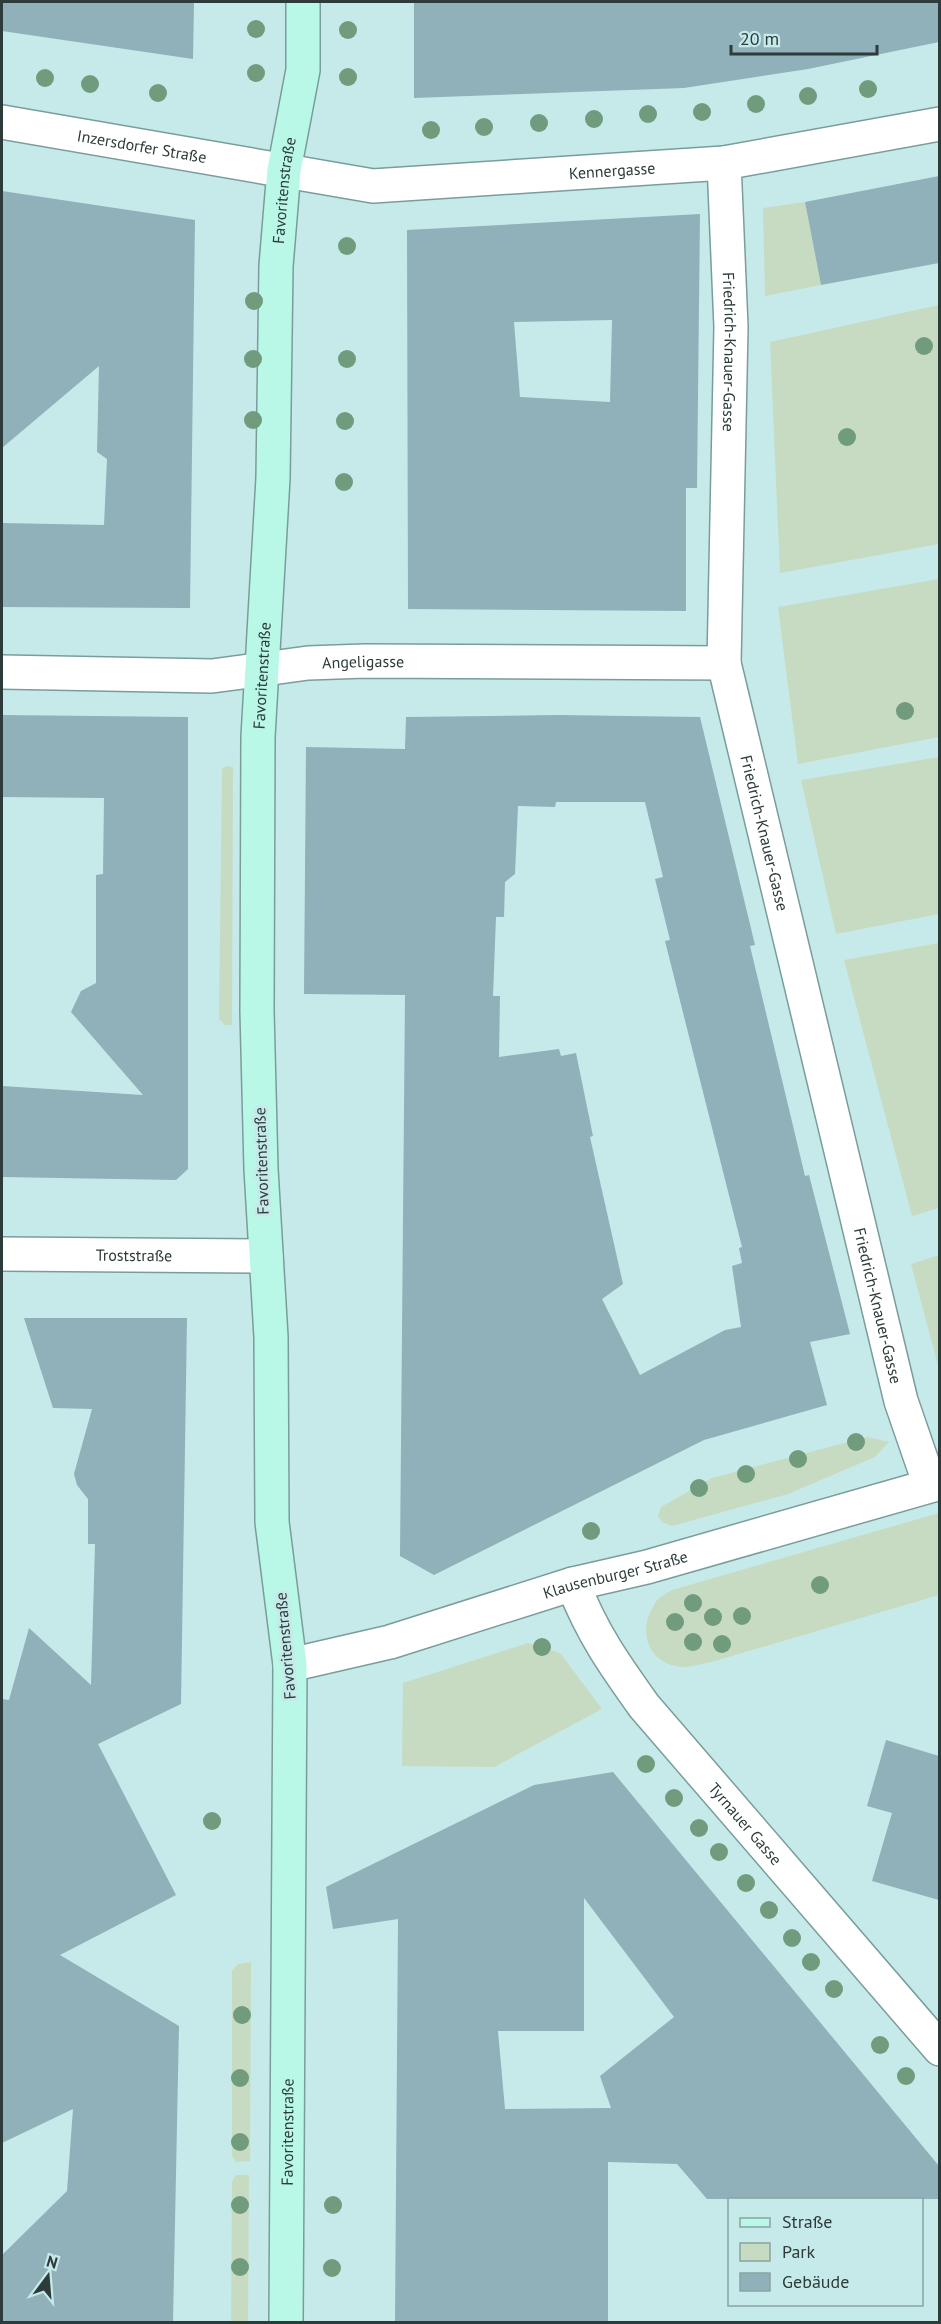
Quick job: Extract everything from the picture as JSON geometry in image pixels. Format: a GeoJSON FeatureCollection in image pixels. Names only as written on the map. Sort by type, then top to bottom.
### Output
{"type":"FeatureCollection","features":[{"type":"Feature","properties":{"kind":"main road","name":"Favoritenstraße"},"geometry":{"type":"LineString","coordinates":[[286,2322],[290,1665],[272,1522],[271,1337],[257,1011],[258,737],[273,478],[276,266],[284,170],[303,70],[303,2]]}},
{"type":"Feature","properties":{"kind":"street","name":"Inzersdorfer Straße"},"geometry":{"type":"LineString","coordinates":[[2,122],[284,170]]}},
{"type":"Feature","properties":{"kind":"street","name":"Kennergasse"},"geometry":{"type":"LineString","coordinates":[[284,170],[373,186],[724,163],[939,124]]}},
{"type":"Feature","properties":{"kind":"street","name":"Friedrich-Knauer-Gasse"},"geometry":{"type":"LineString","coordinates":[[724,163],[731,327],[724,663],[901,1401],[935,1484]]}},
{"type":"Feature","properties":{"kind":"street","name":"Angeligasse"},"geometry":{"type":"LineString","coordinates":[[2,672],[212,676],[308,663],[365,661],[724,663]]}},
{"type":"Feature","properties":{"kind":"street","name":"Troststraße"},"geometry":{"type":"LineString","coordinates":[[2,1254],[266,1256]]}},
{"type":"Feature","properties":{"kind":"street","name":"Klausenburger Straße"},"geometry":{"type":"LineString","coordinates":[[290,1665],[390,1642],[573,1584],[647,1567],[935,1484]]}},
{"type":"Feature","properties":{"kind":"street","name":"Tyrnauer Gasse"},"geometry":{"type":"LineString","coordinates":[[573,1584],[588,1623],[606,1654],[644,1706],[939,2049]]}},
{"type":"Feature","properties":{"kind":"green space"},"geometry":{"type":"Polygon","coordinates":[[[805,202],[821,285],[765,296],[763,208],[805,202]]]}},
{"type":"Feature","properties":{"kind":"green space"},"geometry":{"type":"Polygon","coordinates":[[[939,305],[939,544],[780,573],[770,342],[939,305]]]}},
{"type":"Feature","properties":{"kind":"green space"},"geometry":{"type":"Polygon","coordinates":[[[939,579],[939,737],[798,764],[778,607],[939,579]]]}},
{"type":"Feature","properties":{"kind":"green space"},"geometry":{"type":"Polygon","coordinates":[[[939,757],[939,914],[836,934],[801,780],[939,757]]]}},
{"type":"Feature","properties":{"kind":"green space"},"geometry":{"type":"Polygon","coordinates":[[[226,766],[233,767],[232,1025],[225,1025],[219,1019],[222,769],[226,766]]]}},
{"type":"Feature","properties":{"kind":"green space"},"geometry":{"type":"Polygon","coordinates":[[[939,943],[939,1208],[912,1216],[844,960],[939,943]]]}},
{"type":"Feature","properties":{"kind":"green space"},"geometry":{"type":"Polygon","coordinates":[[[940,1255],[939,1369],[911,1264],[940,1255]]]}},
{"type":"Feature","properties":{"kind":"green space"},"geometry":{"type":"Polygon","coordinates":[[[867,1437],[889,1442],[875,1457],[788,1494],[672,1526],[662,1522],[658,1516],[661,1507],[712,1478],[867,1437]]]}},
{"type":"Feature","properties":{"kind":"green space"},"geometry":{"type":"Polygon","coordinates":[[[939,1513],[939,1595],[691,1666],[671,1665],[661,1660],[649,1645],[646,1626],[649,1615],[657,1600],[672,1590],[939,1513]]]}},
{"type":"Feature","properties":{"kind":"green space"},"geometry":{"type":"Polygon","coordinates":[[[528,1643],[560,1653],[602,1709],[494,1767],[402,1766],[403,1683],[528,1643]]]}},
{"type":"Feature","properties":{"kind":"green space"},"geometry":{"type":"Polygon","coordinates":[[[251,1962],[250,2161],[236,2162],[232,2155],[232,1971],[238,1964],[251,1962]]]}},
{"type":"Feature","properties":{"kind":"green space"},"geometry":{"type":"Polygon","coordinates":[[[236,2175],[249,2175],[248,2322],[231,2322],[232,2182],[236,2175]]]}},
{"type":"Feature","properties":{"kind":"building"},"geometry":{"type":"Polygon","coordinates":[[[2,2],[194,2],[193,59],[2,31],[2,2]]]}},
{"type":"Feature","properties":{"kind":"building"},"geometry":{"type":"Polygon","coordinates":[[[414,2],[939,2],[939,42],[808,69],[684,88],[414,98],[414,2]]]}},
{"type":"Feature","properties":{"kind":"building"},"geometry":{"type":"Polygon","coordinates":[[[939,176],[939,263],[821,285],[805,202],[939,176]]]}},
{"type":"Feature","properties":{"kind":"building"},"geometry":{"type":"Polygon","coordinates":[[[2,191],[195,220],[190,608],[2,607],[2,523],[104,525],[107,459],[97,452],[99,366],[2,448],[2,191]]]}},
{"type":"Feature","properties":{"kind":"building"},"geometry":{"type":"Polygon","coordinates":[[[700,214],[697,488],[686,488],[686,611],[408,609],[407,230],[700,214]],[[612,320],[514,322],[520,397],[610,402],[612,320]]]}},
{"type":"Feature","properties":{"kind":"building"},"geometry":{"type":"Polygon","coordinates":[[[2,715],[188,717],[188,1169],[176,1180],[2,1177],[2,1086],[143,1095],[71,1012],[81,991],[96,983],[96,875],[103,874],[104,798],[2,797],[2,715]]]}},
{"type":"Feature","properties":{"kind":"building"},"geometry":{"type":"Polygon","coordinates":[[[558,715],[700,717],[755,945],[750,946],[805,1176],[809,1175],[850,1334],[810,1342],[827,1405],[704,1440],[434,1575],[400,1556],[405,995],[304,994],[306,747],[405,749],[406,717],[558,715]],[[556,802],[555,807],[518,806],[515,874],[505,882],[504,917],[496,917],[493,996],[500,996],[499,1057],[559,1049],[561,1056],[576,1053],[593,1136],[590,1137],[623,1284],[602,1299],[640,1375],[725,1330],[741,1327],[732,1266],[742,1263],[739,1248],[742,1247],[665,941],[670,940],[655,879],[663,877],[645,802],[556,802]]]}},
{"type":"Feature","properties":{"kind":"building"},"geometry":{"type":"Polygon","coordinates":[[[24,1318],[187,1318],[181,1704],[98,1744],[176,1895],[60,1955],[179,2026],[173,2322],[2,2322],[2,2255],[67,2191],[73,2109],[2,2143],[2,1699],[9,1700],[29,1628],[91,1685],[95,1544],[88,1544],[88,1499],[77,1485],[74,1474],[92,1409],[53,1408],[24,1318]]]}},
{"type":"Feature","properties":{"kind":"building"},"geometry":{"type":"Polygon","coordinates":[[[886,1740],[939,1756],[939,1900],[872,1881],[892,1813],[867,1806],[886,1740]]]}},
{"type":"Feature","properties":{"kind":"building"},"geometry":{"type":"Polygon","coordinates":[[[613,1772],[939,2166],[939,2199],[707,2199],[677,2164],[608,2162],[608,2322],[395,2322],[398,1919],[333,1929],[326,1887],[534,1785],[613,1772]],[[584,1898],[584,2031],[498,2031],[505,2109],[611,2108],[600,2076],[674,2017],[584,1898]]]}}]}
